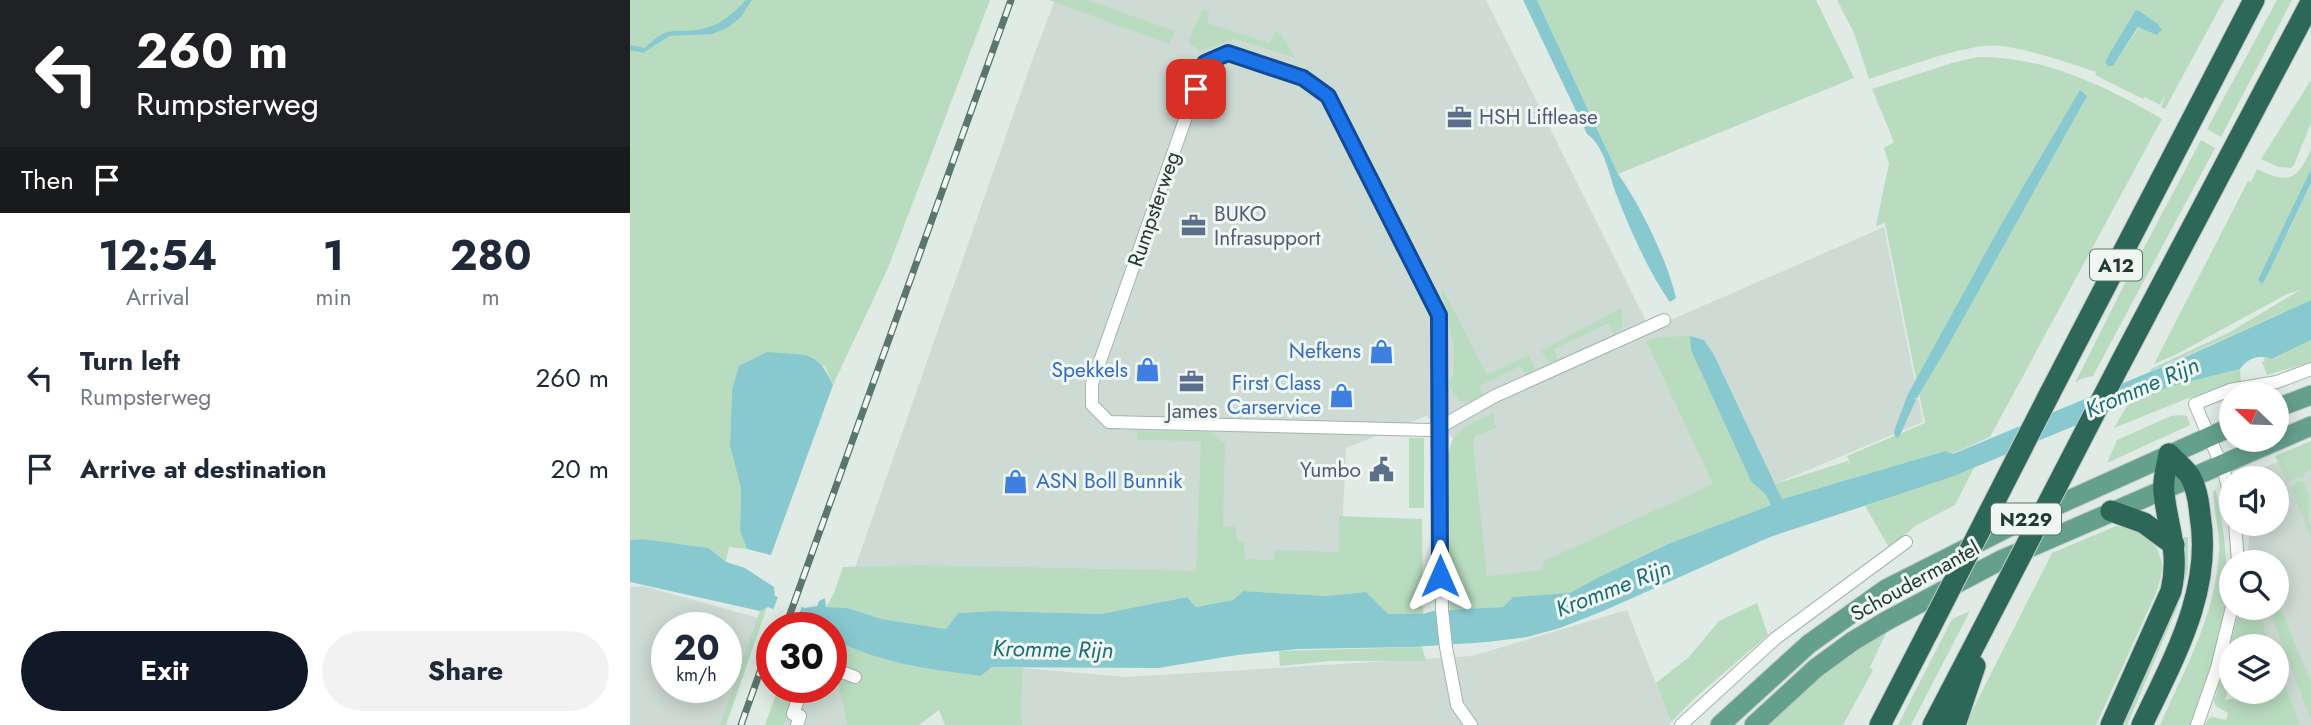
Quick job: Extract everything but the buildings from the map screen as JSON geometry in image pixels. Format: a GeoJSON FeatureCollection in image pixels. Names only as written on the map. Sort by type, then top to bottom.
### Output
{"type":"FeatureCollection","features":[{"type":"Feature","properties":{"kind":"highway","name":"A12"},"geometry":{"type":"LineString","coordinates":[[1880,725],[2254,0]]}},
{"type":"Feature","properties":{"kind":"highway","name":"A12"},"geometry":{"type":"LineString","coordinates":[[1933,725],[2311,2]]}},
{"type":"Feature","properties":{"kind":"highway"},"geometry":{"type":"LineString","coordinates":[[2142,725],[2177,649],[2199,585],[2203,549],[2202,524],[2191,477],[2169,454]]}},
{"type":"Feature","properties":{"kind":"highway"},"geometry":{"type":"LineString","coordinates":[[2111,725],[2171,591],[2175,573],[2174,545],[2163,490],[2169,454]]}},
{"type":"Feature","properties":{"kind":"highway"},"geometry":{"type":"LineString","coordinates":[[2111,511],[2144,523],[2174,545]]}},
{"type":"Feature","properties":{"kind":"highway","name":"A12"},"geometry":{"type":"LineString","coordinates":[[1955,725],[1999,597]]}},
{"type":"Feature","properties":{"kind":"highway","name":"A12"},"geometry":{"type":"LineString","coordinates":[[1868,725],[1910,666]]}},
{"type":"Feature","properties":{"kind":"main road"},"geometry":{"type":"LineString","coordinates":[[2289,404],[2311,396]]}},
{"type":"Feature","properties":{"kind":"main road","name":"Schoudermantel"},"geometry":{"type":"LineString","coordinates":[[1754,725],[1816,668],[1888,620],[2001,561],[2311,426]]}},
{"type":"Feature","properties":{"kind":"main road","name":"Schoudermantel"},"geometry":{"type":"LineString","coordinates":[[1720,725],[1810,644],[1886,589],[2009,527],[2219,433]]}},
{"type":"Feature","properties":{"kind":"street","name":"Rumpsterweg"},"geometry":{"type":"LineString","coordinates":[[1471,725],[1457,705],[1442,610],[1440,427],[1439,315],[1328,96],[1303,78],[1228,53],[1205,63],[1092,384],[1092,405],[1109,422],[1429,430],[1440,427],[1495,396],[1664,320]]}},
{"type":"Feature","properties":{"kind":"street"},"geometry":{"type":"LineString","coordinates":[[2221,465],[2195,404],[2230,390],[2277,382],[2311,369]]}},
{"type":"Feature","properties":{"kind":"street","name":"Schoudermantel"},"geometry":{"type":"LineString","coordinates":[[1681,725],[1776,638],[1906,542]]}},
{"type":"Feature","properties":{"kind":"street"},"geometry":{"type":"LineString","coordinates":[[2197,725],[2217,667],[2229,620]]}},
{"type":"Feature","properties":{"kind":"street"},"geometry":{"type":"LineString","coordinates":[[847,674],[855,677]]}},
{"type":"Feature","properties":{"kind":"street"},"geometry":{"type":"LineString","coordinates":[[797,703],[793,714],[800,716],[797,725]]}},
{"type":"Feature","properties":{"kind":"shaded area"},"geometry":{"type":"Polygon","coordinates":[[[1055,0],[1486,0],[1650,329],[1884,227],[1923,422],[1549,579],[1470,585],[1461,445],[1426,416],[1346,448],[1341,559],[1213,573],[851,579],[1055,0]]]}},
{"type":"Feature","properties":{"kind":"shaded area"},"geometry":{"type":"Polygon","coordinates":[[[2311,448],[2311,725],[2300,725],[2289,695],[2289,634],[2266,634],[2262,620],[2289,620],[2289,550],[2248,550],[2248,536],[2289,536],[2289,466],[2268,466],[2311,448]]]}},
{"type":"Feature","properties":{"kind":"shaded area"},"geometry":{"type":"Polygon","coordinates":[[[643,586],[737,612],[651,612],[651,703],[729,703],[721,725],[630,725],[630,587],[643,586]]]}},
{"type":"Feature","properties":{"kind":"shaded area"},"geometry":{"type":"Polygon","coordinates":[[[1627,610],[1671,722],[1668,725],[1023,725],[1021,714],[1023,668],[1127,677],[1472,656],[1627,610]]]}},
{"type":"Feature","properties":{"kind":"shaded area"},"geometry":{"type":"Polygon","coordinates":[[[742,613],[756,617],[756,626],[742,666],[742,613]]]}},
{"type":"Feature","properties":{"kind":"shaded area"},"geometry":{"type":"Polygon","coordinates":[[[792,703],[842,703],[847,725],[784,725],[792,703]]]}},
{"type":"Feature","properties":{"kind":"green space"},"geometry":{"type":"Polygon","coordinates":[[[630,0],[990,0],[888,268],[833,385],[825,366],[732,390],[730,446],[741,489],[740,531],[747,549],[729,547],[726,562],[709,548],[643,539],[630,540],[630,0]]]}},
{"type":"Feature","properties":{"kind":"green space"},"geometry":{"type":"Polygon","coordinates":[[[1049,0],[1087,0],[1175,31],[1169,44],[1049,0]]]}},
{"type":"Feature","properties":{"kind":"green space"},"geometry":{"type":"Polygon","coordinates":[[[1537,0],[1816,0],[1854,78],[1618,174],[1537,0]]]}},
{"type":"Feature","properties":{"kind":"green space"},"geometry":{"type":"Polygon","coordinates":[[[1837,0],[2224,0],[2165,109],[2161,107],[2167,92],[2160,105],[2095,75],[2096,72],[2037,53],[2001,46],[1954,52],[1869,79],[1854,33],[1837,0]],[[2138,10],[2135,11],[2105,62],[2113,66],[2139,27],[2159,34],[2162,30],[2138,10]]]}},
{"type":"Feature","properties":{"kind":"green space"},"geometry":{"type":"Polygon","coordinates":[[[2277,0],[2292,0],[2221,137],[2207,129],[2277,0]]]}},
{"type":"Feature","properties":{"kind":"green space"},"geometry":{"type":"Polygon","coordinates":[[[1202,10],[1210,11],[1207,23],[1270,43],[1275,31],[1282,35],[1295,58],[1235,39],[1200,51],[1188,43],[1202,10]]]}},
{"type":"Feature","properties":{"kind":"green space"},"geometry":{"type":"Polygon","coordinates":[[[1978,57],[2003,58],[2051,68],[2097,85],[2162,119],[1990,437],[1952,454],[1945,451],[1782,499],[1775,484],[1848,461],[1852,468],[1847,456],[1925,423],[1885,223],[1876,226],[1889,163],[1884,148],[1894,142],[1872,89],[1978,57]]]}},
{"type":"Feature","properties":{"kind":"green space"},"geometry":{"type":"Polygon","coordinates":[[[2311,80],[2311,123],[2294,165],[2291,168],[2278,167],[2261,159],[2311,80]]]}},
{"type":"Feature","properties":{"kind":"green space"},"geometry":{"type":"Polygon","coordinates":[[[2201,140],[2215,148],[2093,376],[2075,383],[2123,287],[2201,140]]]}},
{"type":"Feature","properties":{"kind":"green space"},"geometry":{"type":"Polygon","coordinates":[[[2311,149],[2311,169],[2293,207],[2287,235],[2311,183],[2311,300],[2150,372],[2151,369],[2230,332],[2300,290],[2287,294],[2154,364],[2248,181],[2251,182],[2257,169],[2277,177],[2291,177],[2301,168],[2311,149]]]}},
{"type":"Feature","properties":{"kind":"green space"},"geometry":{"type":"Polygon","coordinates":[[[1440,284],[1487,375],[1528,355],[1534,365],[1532,371],[1526,375],[1520,366],[1480,386],[1483,396],[1473,402],[1460,401],[1452,392],[1449,382],[1453,375],[1454,347],[1440,284]]]}},
{"type":"Feature","properties":{"kind":"green space"},"geometry":{"type":"Polygon","coordinates":[[[1621,308],[1623,327],[1614,334],[1609,323],[1554,349],[1558,360],[1550,363],[1541,351],[1621,308]]]}},
{"type":"Feature","properties":{"kind":"green space"},"geometry":{"type":"Polygon","coordinates":[[[1690,336],[1691,350],[1751,480],[1766,495],[1771,505],[1668,544],[1570,594],[1513,597],[1503,607],[1450,611],[1445,519],[1446,467],[1456,435],[1478,420],[1493,413],[1496,428],[1475,436],[1473,443],[1487,576],[1542,570],[1544,561],[1713,484],[1646,341],[1659,337],[1690,336]]]}},
{"type":"Feature","properties":{"kind":"green space"},"geometry":{"type":"Polygon","coordinates":[[[2311,340],[2311,362],[2267,375],[2262,362],[2265,361],[2263,356],[2273,359],[2311,340]]]}},
{"type":"Feature","properties":{"kind":"green space"},"geometry":{"type":"Polygon","coordinates":[[[2240,369],[2241,382],[2219,382],[2219,389],[2186,399],[2114,428],[2128,404],[2168,387],[2240,369]]]}},
{"type":"Feature","properties":{"kind":"green space"},"geometry":{"type":"Polygon","coordinates":[[[2171,416],[2187,416],[2190,425],[2107,463],[2117,440],[2171,416]]]}},
{"type":"Feature","properties":{"kind":"green space"},"geometry":{"type":"Polygon","coordinates":[[[1137,431],[1211,432],[1225,444],[1223,526],[1230,527],[1235,524],[1238,541],[1244,541],[1245,559],[1274,560],[1275,550],[1339,552],[1339,516],[1422,519],[1423,614],[1387,614],[1366,592],[1326,596],[1243,591],[1233,600],[1196,607],[1187,597],[1100,614],[994,611],[958,613],[946,629],[882,619],[848,608],[826,607],[843,567],[919,565],[1196,571],[1201,441],[1137,440],[1137,431]]]}},
{"type":"Feature","properties":{"kind":"green space"},"geometry":{"type":"Polygon","coordinates":[[[1409,438],[1424,438],[1424,508],[1409,508],[1409,438]]]}},
{"type":"Feature","properties":{"kind":"green space"},"geometry":{"type":"Polygon","coordinates":[[[2311,441],[2311,470],[2304,474],[2303,478],[2289,482],[2289,466],[2280,466],[2275,456],[2311,441]]]}},
{"type":"Feature","properties":{"kind":"green space"},"geometry":{"type":"Polygon","coordinates":[[[1975,466],[1955,505],[1915,526],[1890,549],[1865,506],[1949,478],[1975,466]]]}},
{"type":"Feature","properties":{"kind":"green space"},"geometry":{"type":"Polygon","coordinates":[[[2297,481],[2303,481],[2309,495],[2307,520],[2311,525],[2311,538],[2291,487],[2297,481]]]}},
{"type":"Feature","properties":{"kind":"green space"},"geometry":{"type":"Polygon","coordinates":[[[2216,490],[2219,536],[2224,536],[2225,550],[2219,550],[2213,492],[2216,490]]]}},
{"type":"Feature","properties":{"kind":"green space"},"geometry":{"type":"Polygon","coordinates":[[[2116,526],[2131,528],[2150,540],[2159,553],[2162,573],[2156,593],[2096,725],[1965,725],[2052,553],[2116,526]]]}},
{"type":"Feature","properties":{"kind":"green space"},"geometry":{"type":"Polygon","coordinates":[[[2180,537],[2188,537],[2188,570],[2177,608],[2127,725],[2116,725],[2180,537]]]}},
{"type":"Feature","properties":{"kind":"green space"},"geometry":{"type":"Polygon","coordinates":[[[2219,551],[2219,620],[2223,620],[2210,670],[2190,725],[2160,725],[2198,641],[2217,574],[2219,551]]]}},
{"type":"Feature","properties":{"kind":"green space"},"geometry":{"type":"Polygon","coordinates":[[[1757,603],[1768,635],[1671,722],[1656,683],[1689,657],[1719,621],[1757,603]]]}},
{"type":"Feature","properties":{"kind":"green space"},"geometry":{"type":"Polygon","coordinates":[[[1970,611],[1911,725],[1898,725],[1952,619],[1970,611]]]}},
{"type":"Feature","properties":{"kind":"green space"},"geometry":{"type":"Polygon","coordinates":[[[2236,620],[2262,620],[2266,634],[2233,634],[2236,620]]]}},
{"type":"Feature","properties":{"kind":"green space"},"geometry":{"type":"Polygon","coordinates":[[[2273,620],[2285,620],[2311,682],[2311,720],[2289,662],[2289,634],[2278,634],[2273,620]]]}},
{"type":"Feature","properties":{"kind":"green space"},"geometry":{"type":"Polygon","coordinates":[[[756,622],[756,639],[742,679],[742,662],[756,622]]]}},
{"type":"Feature","properties":{"kind":"green space"},"geometry":{"type":"Polygon","coordinates":[[[1886,633],[1870,667],[1873,670],[1843,725],[1768,725],[1839,663],[1886,633]]]}},
{"type":"Feature","properties":{"kind":"green space"},"geometry":{"type":"Polygon","coordinates":[[[847,646],[886,660],[981,676],[992,667],[1023,668],[1023,725],[945,725],[939,710],[919,725],[847,725],[842,703],[847,703],[847,646]]]}},
{"type":"Feature","properties":{"kind":"green space"},"geometry":{"type":"Polygon","coordinates":[[[1422,647],[1426,661],[1331,661],[1280,666],[1279,651],[1422,647]]]}},
{"type":"Feature","properties":{"kind":"green space"},"geometry":{"type":"Polygon","coordinates":[[[2219,684],[2219,704],[2289,704],[2289,695],[2300,725],[2205,725],[2212,717],[2226,720],[2228,713],[2214,702],[2219,684]]]}},
{"type":"Feature","properties":{"kind":"green space"},"geometry":{"type":"Polygon","coordinates":[[[728,703],[734,703],[726,725],[720,725],[728,703]]]}},
{"type":"Feature","properties":{"kind":"green space"},"geometry":{"type":"Polygon","coordinates":[[[773,703],[792,703],[784,725],[765,725],[773,703]]]}},
{"type":"Feature","properties":{"kind":"water"},"geometry":{"type":"Polygon","coordinates":[[[746,0],[752,0],[740,18],[727,28],[712,34],[669,36],[643,53],[630,50],[630,45],[645,48],[668,32],[696,30],[717,24],[746,0]]]}},
{"type":"Feature","properties":{"kind":"water"},"geometry":{"type":"Polygon","coordinates":[[[1523,0],[1537,0],[1618,174],[1652,234],[1667,268],[1676,298],[1670,302],[1634,236],[1602,154],[1587,134],[1523,0]]]}},
{"type":"Feature","properties":{"kind":"water"},"geometry":{"type":"Polygon","coordinates":[[[2138,10],[2162,30],[2157,35],[2138,27],[2113,66],[2108,66],[2105,62],[2107,58],[2138,10]]]}},
{"type":"Feature","properties":{"kind":"water"},"geometry":{"type":"Polygon","coordinates":[[[2080,90],[2087,96],[1949,344],[1917,398],[1914,398],[1916,400],[1901,433],[1898,438],[1895,437],[1894,431],[1908,394],[2002,223],[2080,90]]]}},
{"type":"Feature","properties":{"kind":"water"},"geometry":{"type":"Polygon","coordinates":[[[2311,169],[2311,183],[2264,282],[2261,283],[2258,280],[2311,169]]]}},
{"type":"Feature","properties":{"kind":"water","name":"Kromme Rijn"},"geometry":{"type":"Polygon","coordinates":[[[2311,300],[2311,340],[2272,359],[2254,358],[2240,369],[2168,387],[1949,478],[1770,537],[1603,611],[1560,628],[1527,637],[1413,647],[1298,649],[1237,655],[1158,668],[992,667],[981,676],[886,660],[847,646],[847,612],[780,612],[768,607],[760,611],[630,582],[630,540],[643,539],[709,548],[726,562],[745,568],[774,587],[775,596],[805,608],[817,606],[819,601],[825,598],[826,607],[848,608],[882,619],[946,629],[958,613],[994,611],[1100,614],[1187,597],[1196,607],[1233,600],[1243,591],[1326,596],[1366,592],[1388,614],[1423,614],[1433,611],[1503,607],[1513,597],[1570,593],[1668,544],[1771,505],[1766,495],[1751,481],[1691,350],[1690,336],[1704,340],[1714,355],[1782,499],[1945,451],[1953,454],[2181,359],[2311,300]]]}},
{"type":"Feature","properties":{"kind":"water"},"geometry":{"type":"Polygon","coordinates":[[[767,352],[799,354],[815,359],[833,385],[771,555],[747,549],[740,531],[741,489],[730,446],[732,390],[739,366],[767,352]]]}},
{"type":"Feature","properties":{"kind":"pier"},"geometry":{"type":"Polygon","coordinates":[[[779,594],[803,603],[800,612],[772,612],[779,594]]]}},
{"type":"Feature","properties":{"kind":"railway"},"geometry":{"type":"LineString","coordinates":[[791,612],[1011,0]]}},
{"type":"Feature","properties":{"kind":"railway"},"geometry":{"type":"LineString","coordinates":[[741,725],[756,683]]}},
{"type":"Feature","properties":{"kind":"place","name":"HSH Liftlease"},"geometry":{"type":"Point","coordinates":[1459,117]}},
{"type":"Feature","properties":{"kind":"place","name":"BUKO Infrasupport"},"geometry":{"type":"Point","coordinates":[1194,226]}},
{"type":"Feature","properties":{"kind":"place","name":"Nefkens"},"geometry":{"type":"Point","coordinates":[1381,351]}},
{"type":"Feature","properties":{"kind":"place","name":"Spekkels"},"geometry":{"type":"Point","coordinates":[1148,370]}},
{"type":"Feature","properties":{"kind":"place","name":"James"},"geometry":{"type":"Point","coordinates":[1192,382]}},
{"type":"Feature","properties":{"kind":"place","name":"First Class Carservice"},"geometry":{"type":"Point","coordinates":[1341,395]}},
{"type":"Feature","properties":{"kind":"place","name":"Yumbo"},"geometry":{"type":"Point","coordinates":[1381,470]}},
{"type":"Feature","properties":{"kind":"place","name":"ASN Boll Bunnik"},"geometry":{"type":"Point","coordinates":[1016,481]}},
{"type":"Feature","properties":{"kind":"route"},"geometry":{"type":"LineString","coordinates":[[1196,89],[1205,63],[1228,53],[1303,78],[1328,96],[1439,315],[1440,576]]}}]}
